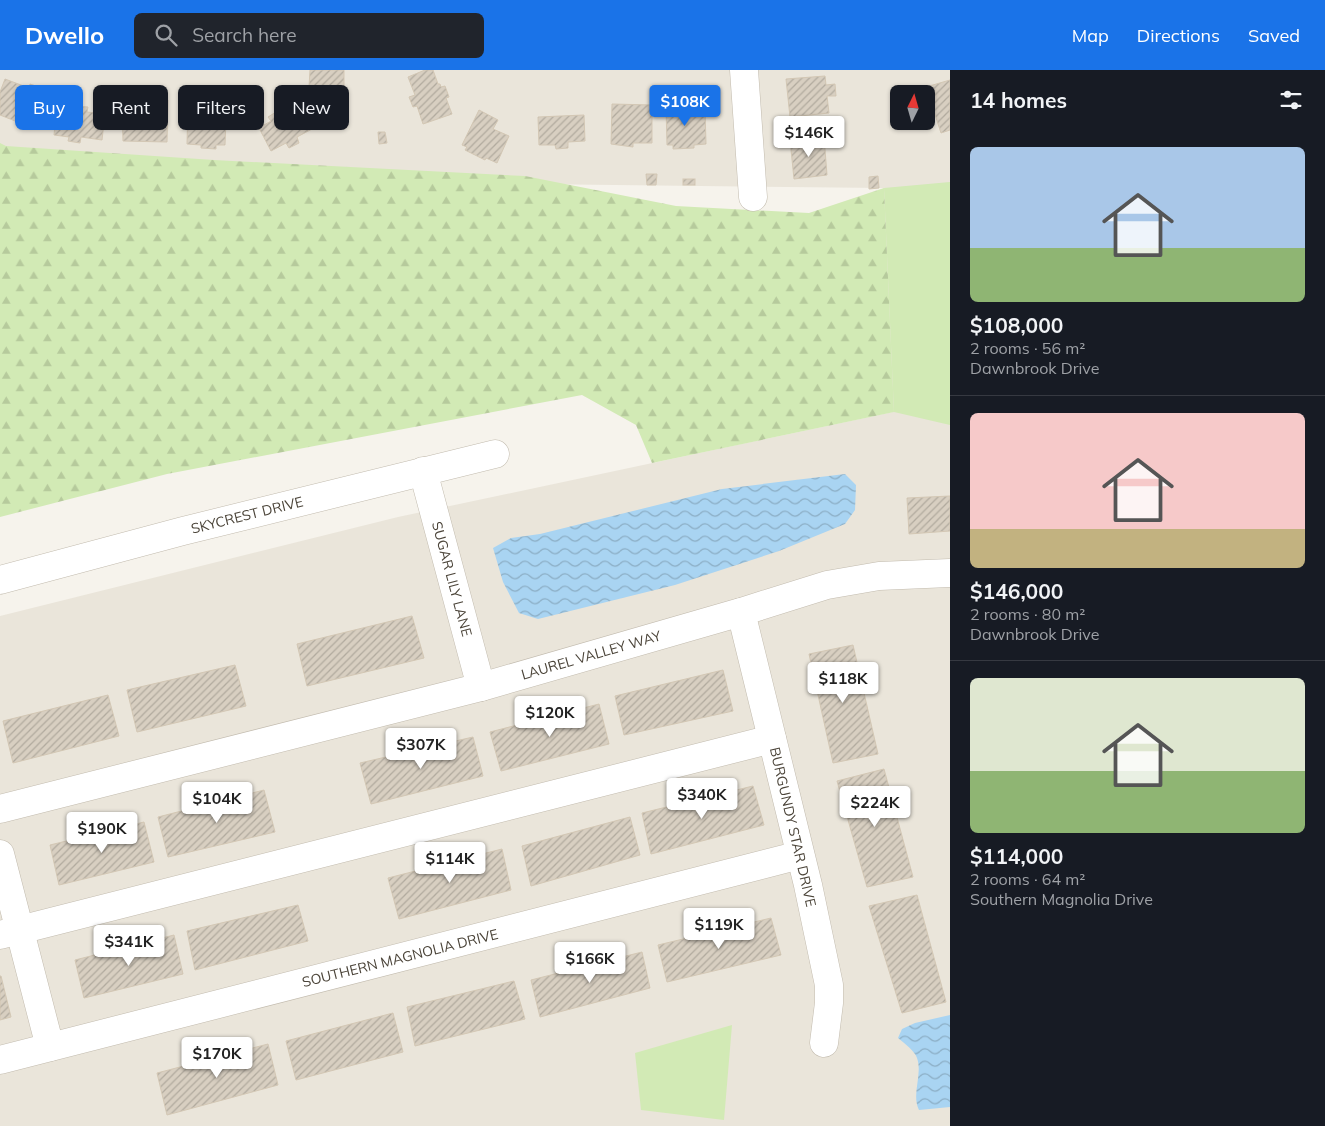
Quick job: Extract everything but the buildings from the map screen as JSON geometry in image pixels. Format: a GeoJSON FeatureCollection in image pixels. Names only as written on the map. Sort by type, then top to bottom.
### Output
{"type":"FeatureCollection","features":[{"type":"Feature","properties":{"kind":"street"},"geometry":{"type":"LineString","coordinates":[[744,70],[753,197]]}},
{"type":"Feature","properties":{"kind":"street","name":"SKYCREST DRIVE"},"geometry":{"type":"LineString","coordinates":[[0,580],[183,531],[495,454]]}},
{"type":"Feature","properties":{"kind":"street","name":"SUGAR LILY LANE"},"geometry":{"type":"LineString","coordinates":[[423,471],[481,687]]}},
{"type":"Feature","properties":{"kind":"street","name":"LAUREL VALLEY WAY"},"geometry":{"type":"LineString","coordinates":[[0,808],[481,687],[741,612],[827,585],[879,576],[950,573]]}},
{"type":"Feature","properties":{"kind":"street","name":"BURGUNDY STAR DRIVE"},"geometry":{"type":"LineString","coordinates":[[741,612],[829,985],[829,1003],[824,1043]]}},
{"type":"Feature","properties":{"kind":"street"},"geometry":{"type":"LineString","coordinates":[[10,933],[772,739]]}},
{"type":"Feature","properties":{"kind":"street"},"geometry":{"type":"LineString","coordinates":[[0,854],[10,933],[50,1047]]}},
{"type":"Feature","properties":{"kind":"street","name":"SOUTHERN MAGNOLIA DRIVE"},"geometry":{"type":"LineString","coordinates":[[0,1060],[800,856]]}},
{"type":"Feature","properties":{"kind":"shaded area"},"geometry":{"type":"Polygon","coordinates":[[[0,70],[950,70],[950,1126],[0,1126],[0,616],[398,517],[893,412],[883,188],[0,178],[0,70]]]}},
{"type":"Feature","properties":{"kind":"green space"},"geometry":{"type":"Polygon","coordinates":[[[0,143],[6,146],[214,160],[525,176],[676,206],[809,213],[884,188],[894,412],[652,463],[636,425],[582,395],[167,474],[0,517],[0,143]]]}},
{"type":"Feature","properties":{"kind":"green space"},"geometry":{"type":"Polygon","coordinates":[[[950,182],[950,425],[894,412],[884,188],[950,182]]]}},
{"type":"Feature","properties":{"kind":"green space"},"geometry":{"type":"Polygon","coordinates":[[[732,1025],[724,1120],[641,1110],[635,1053],[732,1025]]]}},
{"type":"Feature","properties":{"kind":"water"},"geometry":{"type":"Polygon","coordinates":[[[845,474],[856,485],[855,510],[845,524],[779,551],[675,585],[538,619],[519,613],[503,582],[493,548],[511,538],[540,534],[722,489],[845,474]]]}},
{"type":"Feature","properties":{"kind":"water"},"geometry":{"type":"Polygon","coordinates":[[[950,1015],[950,1107],[919,1110],[916,1098],[919,1071],[917,1058],[912,1050],[898,1038],[902,1029],[915,1023],[950,1015]]]}}]}
